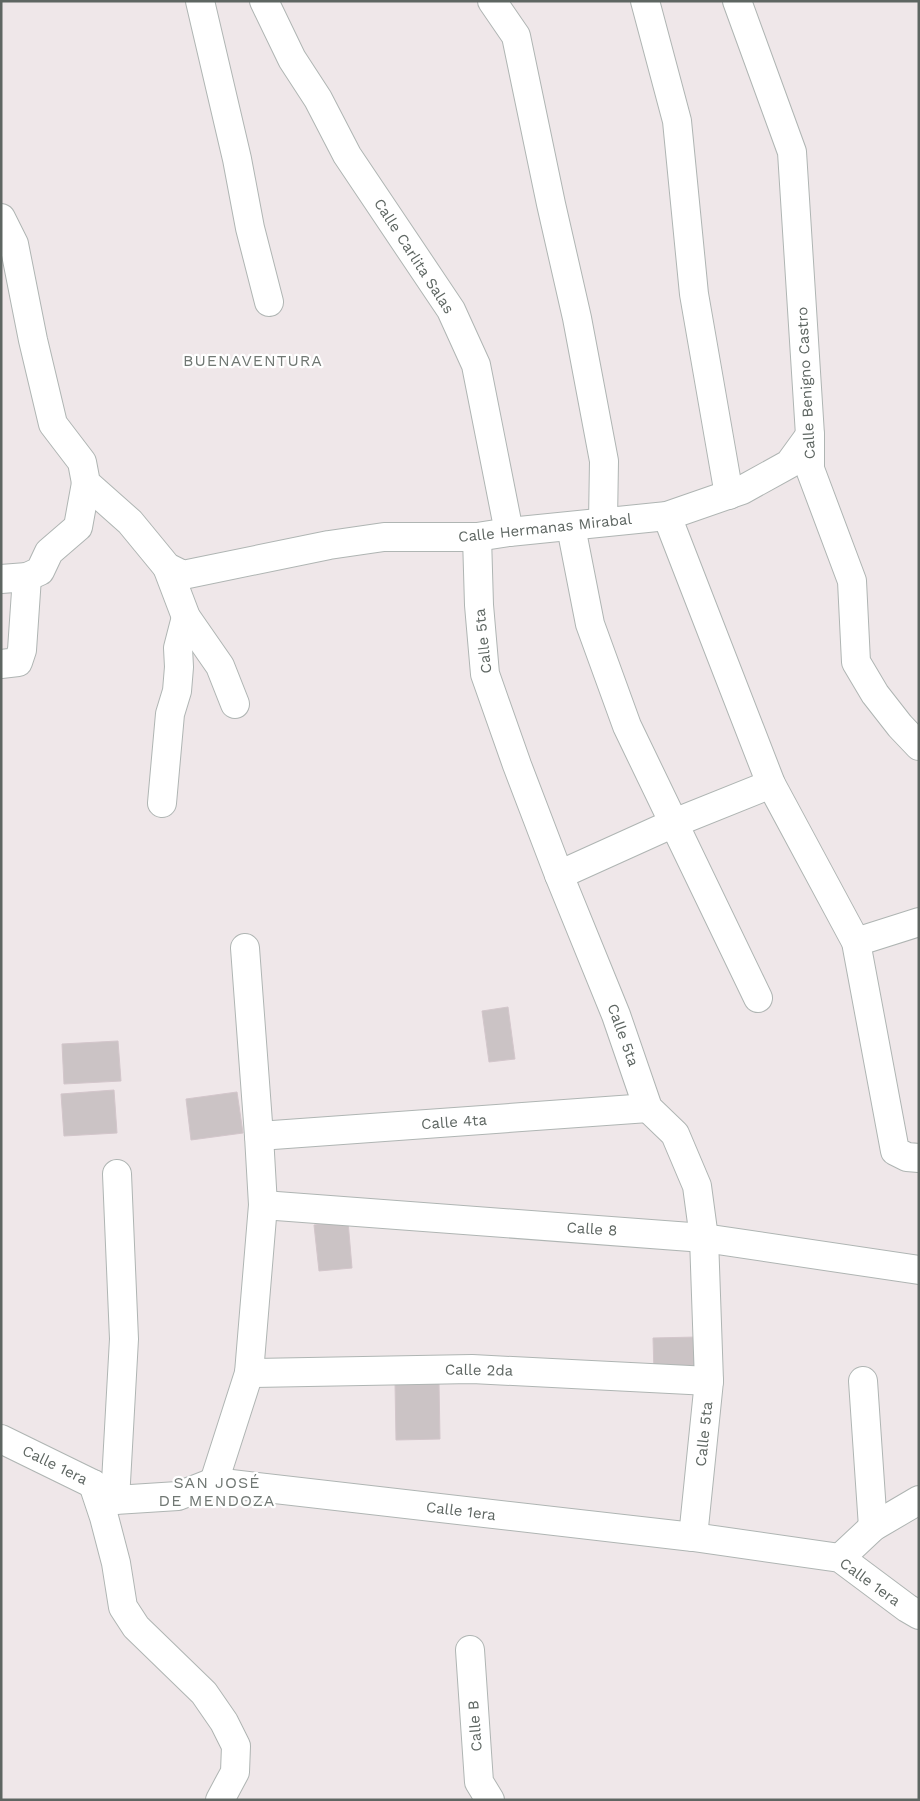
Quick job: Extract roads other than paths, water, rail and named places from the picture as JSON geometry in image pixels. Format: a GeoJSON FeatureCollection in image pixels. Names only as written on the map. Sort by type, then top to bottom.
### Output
{"type":"FeatureCollection","features":[{"type":"Feature","properties":{"kind":"street"},"geometry":{"type":"LineString","coordinates":[[200,1],[268,302]]}},
{"type":"Feature","properties":{"kind":"street","name":"Calle Carlita Salas"},"geometry":{"type":"LineString","coordinates":[[264,1],[292,59],[318,99],[347,155],[451,310],[476,365],[509,532]]}},
{"type":"Feature","properties":{"kind":"street"},"geometry":{"type":"LineString","coordinates":[[492,1],[516,36],[550,204],[577,318],[604,461],[604,522]]}},
{"type":"Feature","properties":{"kind":"street"},"geometry":{"type":"LineString","coordinates":[[644,1],[677,121],[694,294],[729,495]]}},
{"type":"Feature","properties":{"kind":"street","name":"Calle Benigno Castro"},"geometry":{"type":"LineString","coordinates":[[737,1],[792,152],[810,435],[810,469],[852,582],[856,662],[875,694],[900,726],[919,746]]}},
{"type":"Feature","properties":{"kind":"street"},"geometry":{"type":"LineString","coordinates":[[1,218],[14,244],[33,340],[53,424],[82,462],[86,483],[78,527],[49,552],[40,571],[14,578],[22,650],[18,662],[1,664]]}},
{"type":"Feature","properties":{"kind":"street","name":"Calle Hermanas Mirabal"},"geometry":{"type":"LineString","coordinates":[[167,567],[182,574],[329,545],[384,537],[476,538],[509,532],[667,516],[742,490],[789,464],[810,435]]}},
{"type":"Feature","properties":{"kind":"street"},"geometry":{"type":"LineString","coordinates":[[86,483],[130,522],[167,567],[186,617],[220,666],[235,704]]}},
{"type":"Feature","properties":{"kind":"street"},"geometry":{"type":"LineString","coordinates":[[667,516],[771,784],[856,942],[895,1151],[907,1157],[919,1158]]}},
{"type":"Feature","properties":{"kind":"street"},"geometry":{"type":"LineString","coordinates":[[571,527],[590,624],[627,726],[758,998]]}},
{"type":"Feature","properties":{"kind":"street","name":"Calle 5ta"},"geometry":{"type":"LineString","coordinates":[[476,538],[485,674],[559,875],[616,1015],[648,1108],[675,1134],[697,1186],[704,1238],[709,1381],[693,1537]]}},
{"type":"Feature","properties":{"kind":"street"},"geometry":{"type":"LineString","coordinates":[[162,804],[170,714],[177,691],[178,648],[186,617]]}},
{"type":"Feature","properties":{"kind":"street"},"geometry":{"type":"LineString","coordinates":[[559,875],[674,823],[771,784]]}},
{"type":"Feature","properties":{"kind":"street"},"geometry":{"type":"LineString","coordinates":[[856,942],[919,922]]}},
{"type":"Feature","properties":{"kind":"street"},"geometry":{"type":"LineString","coordinates":[[214,1482],[249,1372],[263,1205],[245,948]]}},
{"type":"Feature","properties":{"kind":"street","name":"Calle 4ta"},"geometry":{"type":"LineString","coordinates":[[259,1136],[648,1108]]}},
{"type":"Feature","properties":{"kind":"street"},"geometry":{"type":"LineString","coordinates":[[115,1500],[124,1339],[117,1174]]}},
{"type":"Feature","properties":{"kind":"street","name":"Calle 8"},"geometry":{"type":"LineString","coordinates":[[263,1205],[704,1238],[919,1270]]}},
{"type":"Feature","properties":{"kind":"street","name":"Calle 2da"},"geometry":{"type":"LineString","coordinates":[[249,1372],[472,1369],[709,1381]]}},
{"type":"Feature","properties":{"kind":"street"},"geometry":{"type":"LineString","coordinates":[[863,1381],[873,1527]]}},
{"type":"Feature","properties":{"kind":"street","name":"Calle 1era"},"geometry":{"type":"LineString","coordinates":[[1,1439],[93,1484],[115,1500],[178,1496],[214,1482],[693,1537],[840,1558],[919,1615]]}},
{"type":"Feature","properties":{"kind":"street"},"geometry":{"type":"LineString","coordinates":[[93,1484],[116,1563],[123,1607],[136,1627],[204,1692],[224,1722],[236,1746],[235,1772],[220,1800]]}},
{"type":"Feature","properties":{"kind":"street"},"geometry":{"type":"LineString","coordinates":[[840,1558],[873,1527],[919,1500]]}},
{"type":"Feature","properties":{"kind":"street","name":"Calle B"},"geometry":{"type":"LineString","coordinates":[[470,1650],[479,1782],[490,1800]]}},
{"type":"Feature","properties":{"kind":"district","name":"BUENAVENTURA"},"geometry":{"type":"Point","coordinates":[253,360]}},
{"type":"Feature","properties":{"kind":"district","name":"SAN JOSÉ DE MENDOZA"},"geometry":{"type":"Point","coordinates":[217,1491]}}]}
